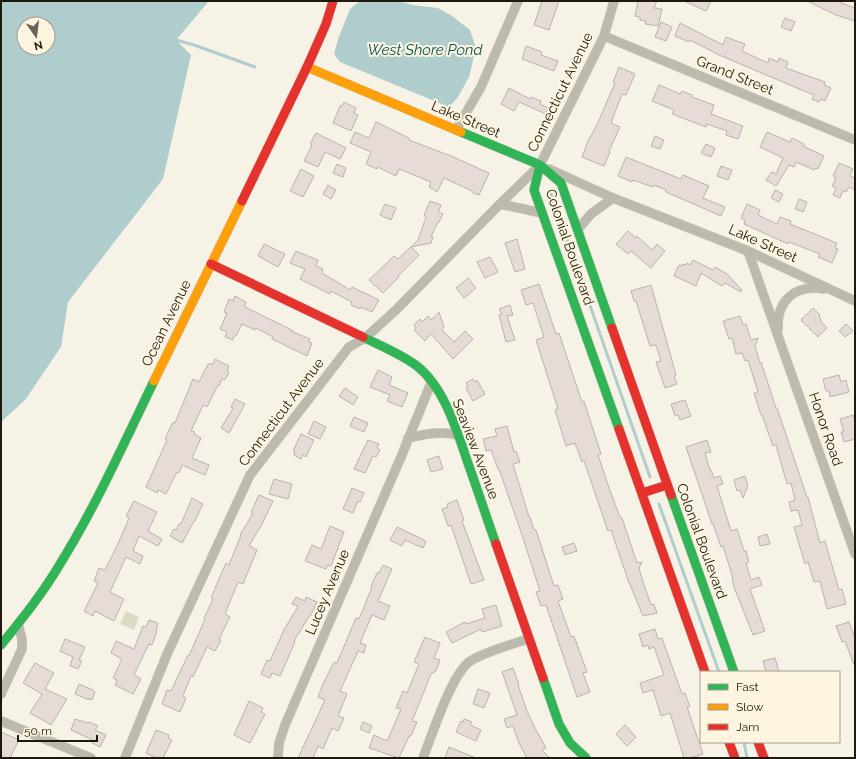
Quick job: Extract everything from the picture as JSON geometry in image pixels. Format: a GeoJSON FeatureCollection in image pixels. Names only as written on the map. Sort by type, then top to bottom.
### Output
{"type":"FeatureCollection","features":[{"type":"Feature","properties":{"kind":"street","name":"Ocean Avenue"},"geometry":{"type":"LineString","coordinates":[[1,645],[18,624],[60,565],[92,507],[307,67],[326,24],[333,1]]}},
{"type":"Feature","properties":{"kind":"street"},"geometry":{"type":"LineString","coordinates":[[456,130],[481,87],[518,1]]}},
{"type":"Feature","properties":{"kind":"street","name":"Connecticut Avenue"},"geometry":{"type":"LineString","coordinates":[[125,758],[168,652],[250,475],[349,347],[365,338],[396,310],[540,165],[604,36],[614,1]]}},
{"type":"Feature","properties":{"kind":"street","name":"Grand Street"},"geometry":{"type":"LineString","coordinates":[[604,36],[855,140]]}},
{"type":"Feature","properties":{"kind":"street","name":"Lake Street"},"geometry":{"type":"LineString","coordinates":[[307,67],[540,165],[613,198],[748,251],[855,301]]}},
{"type":"Feature","properties":{"kind":"street","name":"Colonial Boulevard"},"geometry":{"type":"LineString","coordinates":[[705,671],[534,190],[540,165],[562,182],[667,485],[734,671]]}},
{"type":"Feature","properties":{"kind":"street"},"geometry":{"type":"LineString","coordinates":[[578,229],[583,221],[613,198]]}},
{"type":"Feature","properties":{"kind":"street"},"geometry":{"type":"LineString","coordinates":[[500,204],[542,213]]}},
{"type":"Feature","properties":{"kind":"street","name":"Honor Road"},"geometry":{"type":"LineString","coordinates":[[748,251],[855,554]]}},
{"type":"Feature","properties":{"kind":"street","name":"Seaview Avenue"},"geometry":{"type":"LineString","coordinates":[[211,264],[402,356],[417,367],[431,383],[446,406],[458,435],[528,639],[559,724],[570,743],[586,758]]}},
{"type":"Feature","properties":{"kind":"street","name":"Honor Road"},"geometry":{"type":"LineString","coordinates":[[778,335],[779,313],[784,302],[789,297],[794,293],[805,289],[819,288],[832,290]]}},
{"type":"Feature","properties":{"kind":"street","name":"Lucey Avenue"},"geometry":{"type":"LineString","coordinates":[[278,758],[279,742],[285,725],[431,383]]}},
{"type":"Feature","properties":{"kind":"street"},"geometry":{"type":"LineString","coordinates":[[408,438],[442,432],[458,435]]}},
{"type":"Feature","properties":{"kind":"street"},"geometry":{"type":"LineString","coordinates":[[642,493],[667,485]]}},
{"type":"Feature","properties":{"kind":"street"},"geometry":{"type":"LineString","coordinates":[[1,694],[22,649],[22,639],[18,624]]}},
{"type":"Feature","properties":{"kind":"street"},"geometry":{"type":"LineString","coordinates":[[423,758],[452,686],[463,667],[470,661],[480,656],[528,639]]}},
{"type":"Feature","properties":{"kind":"street"},"geometry":{"type":"LineString","coordinates":[[1,721],[91,758]]}},
{"type":"Feature","properties":{"kind":"street"},"geometry":{"type":"LineString","coordinates":[[729,743],[735,758]]}},
{"type":"Feature","properties":{"kind":"street"},"geometry":{"type":"LineString","coordinates":[[758,743],[764,758]]}},
{"type":"Feature","properties":{"kind":"green space"},"geometry":{"type":"Polygon","coordinates":[[[126,611],[139,617],[134,630],[120,624],[126,611]]]}},
{"type":"Feature","properties":{"kind":"water"},"geometry":{"type":"Polygon","coordinates":[[[1,1],[209,1],[176,40],[191,55],[163,179],[68,302],[61,347],[25,400],[1,422],[1,1]]]}},
{"type":"Feature","properties":{"kind":"water","name":"West Shore Pond"},"geometry":{"type":"Polygon","coordinates":[[[360,1],[397,1],[413,5],[438,8],[452,16],[470,30],[476,48],[469,77],[458,97],[449,107],[340,62],[334,54],[338,39],[350,9],[360,1]]]}},
{"type":"Feature","properties":{"kind":"building"},"geometry":{"type":"Polygon","coordinates":[[[542,1],[559,1],[549,30],[534,25],[542,1]]]}},
{"type":"Feature","properties":{"kind":"building"},"geometry":{"type":"Polygon","coordinates":[[[638,1],[657,1],[654,8],[662,9],[658,26],[645,24],[646,21],[640,20],[640,17],[635,16],[638,1]]]}},
{"type":"Feature","properties":{"kind":"building"},"geometry":{"type":"Polygon","coordinates":[[[684,1],[711,1],[706,11],[684,1]]]}},
{"type":"Feature","properties":{"kind":"building"},"geometry":{"type":"Polygon","coordinates":[[[807,1],[842,1],[841,3],[855,8],[855,21],[836,15],[807,1]]]}},
{"type":"Feature","properties":{"kind":"building"},"geometry":{"type":"Polygon","coordinates":[[[785,18],[795,22],[791,31],[781,27],[785,18]]]}},
{"type":"Feature","properties":{"kind":"building"},"geometry":{"type":"Polygon","coordinates":[[[661,22],[672,27],[666,41],[655,37],[661,22]]]}},
{"type":"Feature","properties":{"kind":"building"},"geometry":{"type":"Polygon","coordinates":[[[680,23],[723,45],[726,37],[745,44],[742,51],[768,63],[769,58],[778,62],[779,58],[788,62],[786,68],[825,82],[824,85],[831,88],[825,101],[821,99],[819,102],[812,99],[814,95],[719,55],[690,40],[689,42],[675,36],[680,23]]]}},
{"type":"Feature","properties":{"kind":"building"},"geometry":{"type":"Polygon","coordinates":[[[526,46],[542,52],[541,55],[558,61],[554,71],[522,59],[526,46]]]}},
{"type":"Feature","properties":{"kind":"building"},"geometry":{"type":"Polygon","coordinates":[[[619,67],[635,74],[626,95],[622,94],[611,123],[620,127],[604,166],[582,157],[589,138],[600,118],[615,83],[613,82],[619,67]]]}},
{"type":"Feature","properties":{"kind":"building"},"geometry":{"type":"Polygon","coordinates":[[[659,85],[680,94],[682,91],[692,95],[692,97],[714,105],[711,114],[743,126],[738,139],[726,135],[727,131],[707,124],[706,127],[672,114],[674,110],[652,101],[659,85]]]}},
{"type":"Feature","properties":{"kind":"building"},"geometry":{"type":"Polygon","coordinates":[[[509,88],[530,99],[531,97],[541,101],[540,104],[548,108],[546,114],[519,102],[514,111],[501,104],[509,88]]]}},
{"type":"Feature","properties":{"kind":"building"},"geometry":{"type":"Polygon","coordinates":[[[344,102],[356,108],[354,113],[358,115],[351,131],[333,123],[340,106],[342,106],[344,102]]]}},
{"type":"Feature","properties":{"kind":"building"},"geometry":{"type":"Polygon","coordinates":[[[376,122],[409,138],[409,140],[451,156],[489,173],[479,195],[444,178],[437,192],[429,187],[431,182],[399,169],[396,176],[378,167],[377,169],[366,164],[371,152],[350,143],[355,132],[369,138],[376,122]]]}},
{"type":"Feature","properties":{"kind":"building"},"geometry":{"type":"Polygon","coordinates":[[[767,132],[790,142],[792,138],[804,144],[803,146],[824,156],[818,169],[816,168],[814,170],[796,162],[794,167],[789,165],[776,186],[766,180],[772,172],[776,174],[783,158],[760,147],[767,132]]]}},
{"type":"Feature","properties":{"kind":"building"},"geometry":{"type":"Polygon","coordinates":[[[316,133],[346,148],[340,159],[325,152],[318,167],[304,161],[316,133]]]}},
{"type":"Feature","properties":{"kind":"building"},"geometry":{"type":"Polygon","coordinates":[[[655,136],[664,140],[660,149],[651,146],[655,136]]]}},
{"type":"Feature","properties":{"kind":"building"},"geometry":{"type":"Polygon","coordinates":[[[706,144],[715,148],[711,157],[701,153],[706,144]]]}},
{"type":"Feature","properties":{"kind":"building"},"geometry":{"type":"Polygon","coordinates":[[[626,157],[681,179],[683,175],[709,186],[703,198],[725,207],[721,216],[666,192],[666,190],[654,185],[653,187],[633,180],[632,182],[618,176],[626,157]]]}},
{"type":"Feature","properties":{"kind":"building"},"geometry":{"type":"Polygon","coordinates":[[[839,163],[853,169],[850,176],[855,178],[855,190],[849,187],[846,192],[843,191],[840,198],[833,195],[836,188],[832,186],[836,178],[833,176],[839,163]]]}},
{"type":"Feature","properties":{"kind":"building"},"geometry":{"type":"Polygon","coordinates":[[[337,164],[346,168],[343,177],[333,173],[337,164]]]}},
{"type":"Feature","properties":{"kind":"building"},"geometry":{"type":"Polygon","coordinates":[[[721,166],[732,170],[728,180],[717,176],[721,166]]]}},
{"type":"Feature","properties":{"kind":"building"},"geometry":{"type":"Polygon","coordinates":[[[301,169],[314,176],[303,197],[290,191],[301,169]]]}},
{"type":"Feature","properties":{"kind":"building"},"geometry":{"type":"Polygon","coordinates":[[[328,185],[336,190],[331,199],[323,194],[328,185]]]}},
{"type":"Feature","properties":{"kind":"building"},"geometry":{"type":"Polygon","coordinates":[[[775,190],[783,194],[779,202],[771,198],[775,190]]]}},
{"type":"Feature","properties":{"kind":"building"},"geometry":{"type":"Polygon","coordinates":[[[799,199],[807,202],[803,212],[795,209],[799,199]]]}},
{"type":"Feature","properties":{"kind":"building"},"geometry":{"type":"Polygon","coordinates":[[[430,201],[441,205],[438,212],[443,214],[431,237],[433,237],[431,243],[411,247],[419,255],[383,293],[369,280],[394,256],[398,259],[418,240],[426,217],[424,215],[430,201]]]}},
{"type":"Feature","properties":{"kind":"building"},"geometry":{"type":"Polygon","coordinates":[[[385,204],[396,208],[391,220],[380,215],[385,204]]]}},
{"type":"Feature","properties":{"kind":"building"},"geometry":{"type":"Polygon","coordinates":[[[747,204],[760,210],[758,215],[777,224],[780,217],[791,221],[790,224],[837,243],[835,248],[838,249],[832,263],[818,257],[820,254],[789,242],[788,244],[744,224],[745,220],[741,218],[747,204]]]}},
{"type":"Feature","properties":{"kind":"building"},"geometry":{"type":"Polygon","coordinates":[[[628,231],[636,238],[637,236],[652,250],[657,244],[665,251],[651,268],[631,251],[628,254],[616,244],[628,231]]]}},
{"type":"Feature","properties":{"kind":"building"},"geometry":{"type":"Polygon","coordinates":[[[517,239],[525,269],[515,272],[505,243],[517,239]]]}},
{"type":"Feature","properties":{"kind":"building"},"geometry":{"type":"Polygon","coordinates":[[[264,244],[285,254],[278,267],[258,256],[264,244]]]}},
{"type":"Feature","properties":{"kind":"building"},"geometry":{"type":"Polygon","coordinates":[[[296,251],[318,260],[316,266],[323,269],[322,273],[350,290],[352,287],[379,300],[372,312],[361,307],[360,309],[351,305],[352,302],[331,291],[330,294],[300,279],[305,269],[290,263],[296,251]]]}},
{"type":"Feature","properties":{"kind":"building"},"geometry":{"type":"Polygon","coordinates":[[[490,257],[498,272],[485,278],[477,262],[490,257]]]}},
{"type":"Feature","properties":{"kind":"building"},"geometry":{"type":"Polygon","coordinates":[[[693,260],[713,270],[715,267],[727,274],[742,290],[741,292],[725,283],[722,286],[701,273],[696,286],[674,276],[679,265],[686,265],[687,263],[690,265],[693,260]]]}},
{"type":"Feature","properties":{"kind":"building"},"geometry":{"type":"Polygon","coordinates":[[[468,278],[476,288],[464,298],[456,288],[468,278]]]}},
{"type":"Feature","properties":{"kind":"building"},"geometry":{"type":"Polygon","coordinates":[[[539,284],[556,334],[559,333],[582,402],[584,401],[601,454],[598,455],[609,488],[620,517],[622,518],[637,563],[642,562],[639,568],[643,582],[651,605],[654,604],[657,613],[643,616],[628,580],[611,530],[608,531],[584,461],[582,462],[575,443],[566,446],[555,410],[558,409],[536,340],[544,337],[533,303],[526,305],[521,290],[539,284]]]}},
{"type":"Feature","properties":{"kind":"building"},"geometry":{"type":"Polygon","coordinates":[[[651,285],[676,375],[674,376],[677,384],[665,388],[656,362],[661,361],[656,345],[650,346],[636,301],[634,301],[631,291],[651,285]]]}},
{"type":"Feature","properties":{"kind":"building"},"geometry":{"type":"Polygon","coordinates":[[[235,296],[246,302],[244,306],[292,330],[291,331],[310,339],[309,342],[312,343],[307,356],[272,339],[273,337],[256,328],[255,330],[242,324],[233,340],[225,337],[227,332],[220,329],[227,313],[224,312],[229,299],[233,301],[235,296]]]}},
{"type":"Feature","properties":{"kind":"building"},"geometry":{"type":"Polygon","coordinates":[[[510,305],[513,315],[507,316],[515,340],[506,342],[499,315],[502,314],[499,309],[510,305]]]}},
{"type":"Feature","properties":{"kind":"building"},"geometry":{"type":"Polygon","coordinates":[[[813,308],[820,315],[820,320],[827,328],[818,337],[801,320],[813,308]]]}},
{"type":"Feature","properties":{"kind":"building"},"geometry":{"type":"Polygon","coordinates":[[[439,312],[444,327],[442,330],[454,342],[465,331],[473,339],[453,359],[431,334],[425,341],[414,330],[416,328],[414,325],[420,319],[422,322],[428,316],[431,320],[439,312]]]}},
{"type":"Feature","properties":{"kind":"building"},"geometry":{"type":"Polygon","coordinates":[[[740,316],[743,325],[746,324],[751,340],[758,338],[755,346],[760,363],[761,362],[808,497],[820,543],[825,541],[839,590],[842,589],[846,604],[827,609],[820,581],[814,582],[808,562],[805,564],[794,527],[802,525],[798,510],[791,511],[789,502],[795,500],[791,483],[787,484],[776,445],[773,446],[761,415],[754,393],[758,392],[748,360],[745,361],[742,353],[736,354],[732,338],[729,339],[723,321],[740,316]]]}},
{"type":"Feature","properties":{"kind":"building"},"geometry":{"type":"Polygon","coordinates":[[[846,324],[853,331],[845,337],[839,331],[846,324]]]}},
{"type":"Feature","properties":{"kind":"building"},"geometry":{"type":"Polygon","coordinates":[[[215,359],[229,366],[227,371],[229,372],[225,380],[222,379],[219,386],[218,385],[207,407],[203,405],[191,431],[195,432],[194,434],[201,438],[192,458],[209,465],[205,475],[182,465],[179,473],[177,472],[166,494],[158,490],[157,493],[146,487],[167,440],[165,439],[173,422],[175,423],[193,379],[199,382],[208,364],[213,364],[215,359]]]}},
{"type":"Feature","properties":{"kind":"building"},"geometry":{"type":"Polygon","coordinates":[[[378,370],[392,377],[389,385],[408,393],[402,407],[387,401],[390,395],[370,387],[378,370]]]}},
{"type":"Feature","properties":{"kind":"building"},"geometry":{"type":"Polygon","coordinates":[[[839,375],[841,382],[846,380],[849,392],[830,397],[829,391],[826,391],[823,379],[839,375]]]}},
{"type":"Feature","properties":{"kind":"building"},"geometry":{"type":"Polygon","coordinates":[[[473,379],[475,382],[477,380],[485,394],[473,401],[466,388],[468,387],[466,383],[473,379]]]}},
{"type":"Feature","properties":{"kind":"building"},"geometry":{"type":"Polygon","coordinates":[[[345,388],[358,397],[353,405],[339,396],[345,388]]]}},
{"type":"Feature","properties":{"kind":"building"},"geometry":{"type":"Polygon","coordinates":[[[235,399],[245,404],[229,433],[221,428],[233,408],[231,407],[235,399]]]}},
{"type":"Feature","properties":{"kind":"building"},"geometry":{"type":"Polygon","coordinates":[[[685,400],[691,416],[680,420],[678,415],[675,416],[671,404],[685,400]]]}},
{"type":"Feature","properties":{"kind":"building"},"geometry":{"type":"Polygon","coordinates":[[[853,415],[855,420],[855,439],[844,442],[841,432],[844,432],[840,419],[853,415]]]}},
{"type":"Feature","properties":{"kind":"building"},"geometry":{"type":"Polygon","coordinates":[[[354,417],[368,423],[364,432],[350,426],[354,417]]]}},
{"type":"Feature","properties":{"kind":"building"},"geometry":{"type":"Polygon","coordinates":[[[314,421],[326,427],[320,439],[308,434],[314,421]]]}},
{"type":"Feature","properties":{"kind":"building"},"geometry":{"type":"Polygon","coordinates":[[[507,426],[514,452],[516,451],[520,462],[513,464],[529,517],[534,530],[536,530],[554,586],[558,585],[563,599],[558,601],[571,637],[574,636],[587,672],[583,673],[590,692],[577,697],[546,605],[541,606],[536,592],[540,591],[499,469],[491,450],[486,451],[483,439],[497,436],[495,429],[507,426]]]}},
{"type":"Feature","properties":{"kind":"building"},"geometry":{"type":"Polygon","coordinates":[[[301,434],[314,440],[306,457],[303,455],[301,459],[294,455],[295,452],[293,451],[301,434]]]}},
{"type":"Feature","properties":{"kind":"building"},"geometry":{"type":"Polygon","coordinates":[[[368,440],[379,444],[377,448],[380,450],[376,457],[373,456],[365,473],[354,469],[368,440]]]}},
{"type":"Feature","properties":{"kind":"building"},"geometry":{"type":"Polygon","coordinates":[[[707,440],[711,452],[705,453],[714,478],[720,476],[723,484],[717,486],[731,531],[737,529],[744,551],[746,551],[749,562],[746,563],[751,580],[759,577],[762,585],[750,589],[765,631],[753,635],[734,587],[733,578],[723,546],[721,547],[712,524],[686,447],[707,440]]]}},
{"type":"Feature","properties":{"kind":"building"},"geometry":{"type":"Polygon","coordinates":[[[439,456],[443,469],[431,472],[427,460],[439,456]]]}},
{"type":"Feature","properties":{"kind":"building"},"geometry":{"type":"Polygon","coordinates":[[[745,476],[748,486],[743,498],[740,490],[737,491],[734,480],[745,476]]]}},
{"type":"Feature","properties":{"kind":"building"},"geometry":{"type":"Polygon","coordinates":[[[274,479],[292,484],[288,499],[269,494],[274,479]]]}},
{"type":"Feature","properties":{"kind":"building"},"geometry":{"type":"Polygon","coordinates":[[[352,488],[364,493],[360,502],[358,501],[353,513],[343,509],[352,488]]]}},
{"type":"Feature","properties":{"kind":"building"},"geometry":{"type":"Polygon","coordinates":[[[259,495],[273,501],[249,546],[257,550],[243,584],[238,582],[225,614],[230,617],[219,639],[221,640],[215,651],[207,647],[193,677],[191,676],[183,696],[186,698],[180,712],[162,704],[167,690],[171,691],[188,655],[189,656],[213,599],[211,598],[226,563],[229,565],[240,535],[253,513],[251,512],[259,495]]]}},
{"type":"Feature","properties":{"kind":"building"},"geometry":{"type":"Polygon","coordinates":[[[192,498],[203,504],[182,543],[170,536],[174,529],[176,530],[179,524],[181,524],[192,498]]]}},
{"type":"Feature","properties":{"kind":"building"},"geometry":{"type":"Polygon","coordinates":[[[457,500],[464,520],[462,521],[484,580],[471,584],[451,525],[448,526],[442,509],[448,507],[447,504],[457,500]]]}},
{"type":"Feature","properties":{"kind":"building"},"geometry":{"type":"Polygon","coordinates":[[[134,501],[157,512],[148,531],[162,539],[158,546],[139,536],[133,551],[143,556],[140,564],[126,557],[110,592],[124,599],[114,621],[95,611],[93,616],[84,611],[98,583],[94,581],[99,568],[105,570],[118,544],[129,518],[126,516],[134,501]]]}},
{"type":"Feature","properties":{"kind":"building"},"geometry":{"type":"Polygon","coordinates":[[[330,526],[344,532],[331,566],[328,565],[326,569],[305,561],[312,545],[321,549],[330,526]]]}},
{"type":"Feature","properties":{"kind":"building"},"geometry":{"type":"Polygon","coordinates":[[[397,527],[426,541],[423,548],[405,540],[402,546],[390,540],[397,527]]]}},
{"type":"Feature","properties":{"kind":"building"},"geometry":{"type":"Polygon","coordinates":[[[767,534],[770,544],[760,546],[758,537],[767,534]]]}},
{"type":"Feature","properties":{"kind":"building"},"geometry":{"type":"Polygon","coordinates":[[[574,543],[577,551],[565,555],[562,547],[574,543]]]}},
{"type":"Feature","properties":{"kind":"building"},"geometry":{"type":"Polygon","coordinates":[[[383,565],[392,569],[378,601],[390,606],[384,620],[372,615],[360,643],[366,645],[364,653],[358,651],[340,691],[347,694],[338,716],[344,718],[338,731],[332,728],[323,749],[318,746],[313,758],[298,758],[325,700],[318,697],[323,684],[334,662],[337,663],[356,618],[359,619],[377,573],[379,573],[383,565]]]}},
{"type":"Feature","properties":{"kind":"building"},"geometry":{"type":"Polygon","coordinates":[[[296,597],[305,601],[306,597],[317,602],[311,615],[294,641],[295,642],[280,676],[272,673],[270,678],[261,674],[267,660],[270,661],[284,630],[298,606],[292,604],[296,597]]]}},
{"type":"Feature","properties":{"kind":"building"},"geometry":{"type":"Polygon","coordinates":[[[496,605],[502,626],[482,632],[481,629],[452,643],[446,632],[465,622],[466,624],[485,618],[482,609],[496,605]]]}},
{"type":"Feature","properties":{"kind":"building"},"geometry":{"type":"Polygon","coordinates":[[[149,620],[158,623],[157,631],[152,645],[149,644],[134,675],[141,679],[133,694],[115,685],[117,680],[113,678],[122,659],[111,653],[116,641],[134,649],[143,626],[146,627],[149,620]]]}},
{"type":"Feature","properties":{"kind":"building"},"geometry":{"type":"Polygon","coordinates":[[[849,622],[855,638],[854,665],[845,641],[842,642],[836,626],[849,622]]]}},
{"type":"Feature","properties":{"kind":"building"},"geometry":{"type":"Polygon","coordinates":[[[655,629],[658,639],[662,638],[682,694],[685,693],[690,707],[687,707],[703,754],[690,758],[684,758],[670,713],[661,716],[653,690],[643,693],[640,683],[664,675],[654,647],[649,649],[648,645],[643,647],[639,634],[655,629]]]}},
{"type":"Feature","properties":{"kind":"building"},"geometry":{"type":"Polygon","coordinates":[[[425,637],[440,643],[434,658],[440,660],[436,671],[431,674],[412,721],[417,722],[411,736],[409,736],[399,758],[369,748],[374,735],[387,741],[401,709],[396,708],[403,691],[407,693],[419,664],[414,662],[425,637]]]}},
{"type":"Feature","properties":{"kind":"building"},"geometry":{"type":"Polygon","coordinates":[[[65,639],[85,647],[79,660],[82,661],[78,669],[70,666],[73,657],[60,651],[65,639]]]}},
{"type":"Feature","properties":{"kind":"building"},"geometry":{"type":"Polygon","coordinates":[[[775,658],[779,671],[766,671],[763,661],[775,658]]]}},
{"type":"Feature","properties":{"kind":"building"},"geometry":{"type":"Polygon","coordinates":[[[35,663],[54,673],[45,689],[67,699],[51,725],[30,713],[42,694],[23,683],[35,663]]]}},
{"type":"Feature","properties":{"kind":"building"},"geometry":{"type":"Polygon","coordinates":[[[513,668],[527,711],[546,748],[542,750],[550,758],[527,758],[519,743],[513,726],[507,728],[504,719],[517,715],[502,672],[513,668]]]}},
{"type":"Feature","properties":{"kind":"building"},"geometry":{"type":"Polygon","coordinates":[[[79,684],[95,692],[92,700],[75,694],[79,684]]]}},
{"type":"Feature","properties":{"kind":"building"},"geometry":{"type":"Polygon","coordinates":[[[478,689],[490,693],[484,708],[473,704],[478,689]]]}},
{"type":"Feature","properties":{"kind":"building"},"geometry":{"type":"Polygon","coordinates":[[[249,701],[263,708],[261,712],[265,714],[250,743],[234,735],[249,701]]]}},
{"type":"Feature","properties":{"kind":"building"},"geometry":{"type":"Polygon","coordinates":[[[75,719],[89,722],[98,726],[95,730],[106,735],[100,747],[92,743],[93,740],[71,730],[75,719]]]}},
{"type":"Feature","properties":{"kind":"building"},"geometry":{"type":"Polygon","coordinates":[[[464,719],[472,722],[470,725],[481,730],[476,741],[456,732],[461,721],[463,722],[464,719]]]}},
{"type":"Feature","properties":{"kind":"building"},"geometry":{"type":"Polygon","coordinates":[[[363,722],[372,726],[369,733],[360,729],[363,722]]]}},
{"type":"Feature","properties":{"kind":"building"},"geometry":{"type":"Polygon","coordinates":[[[625,725],[636,737],[627,746],[616,734],[625,725]]]}},
{"type":"Feature","properties":{"kind":"building"},"geometry":{"type":"Polygon","coordinates":[[[156,730],[169,735],[168,738],[172,740],[163,758],[157,758],[146,753],[156,730]]]}},
{"type":"Feature","properties":{"kind":"building"},"geometry":{"type":"Polygon","coordinates":[[[1,732],[19,740],[10,758],[1,758],[1,732]]]}},
{"type":"Feature","properties":{"kind":"building"},"geometry":{"type":"Polygon","coordinates":[[[449,747],[476,758],[445,758],[449,747]]]}},
{"type":"Feature","properties":{"kind":"waterway"},"geometry":{"type":"LineString","coordinates":[[176,40],[255,67]]}},
{"type":"Feature","properties":{"kind":"waterway"},"geometry":{"type":"LineString","coordinates":[[550,191],[650,477]]}},
{"type":"Feature","properties":{"kind":"waterway"},"geometry":{"type":"LineString","coordinates":[[659,504],[719,671]]}},
{"type":"Feature","properties":{"kind":"waterway"},"geometry":{"type":"LineString","coordinates":[[744,743],[747,758]]}},
{"type":"Feature","properties":{"kind":"traffic: fast"},"geometry":{"type":"LineString","coordinates":[[461,132],[540,165],[561,183],[612,328]]}},
{"type":"Feature","properties":{"kind":"traffic: fast"},"geometry":{"type":"LineString","coordinates":[[540,165],[534,190],[619,429]]}},
{"type":"Feature","properties":{"kind":"traffic: fast"},"geometry":{"type":"LineString","coordinates":[[363,337],[398,354],[417,366],[436,387],[456,428],[496,544]]}},
{"type":"Feature","properties":{"kind":"traffic: fast"},"geometry":{"type":"LineString","coordinates":[[1,645],[39,596],[86,520],[154,381]]}},
{"type":"Feature","properties":{"kind":"traffic: fast"},"geometry":{"type":"LineString","coordinates":[[671,495],[734,671]]}},
{"type":"Feature","properties":{"kind":"traffic: fast"},"geometry":{"type":"LineString","coordinates":[[543,678],[559,724],[570,743],[586,758]]}},
{"type":"Feature","properties":{"kind":"traffic: slow"},"geometry":{"type":"LineString","coordinates":[[307,67],[461,132]]}},
{"type":"Feature","properties":{"kind":"traffic: slow"},"geometry":{"type":"LineString","coordinates":[[154,381],[242,201]]}},
{"type":"Feature","properties":{"kind":"traffic: jam"},"geometry":{"type":"LineString","coordinates":[[242,201],[307,67],[326,24],[333,1]]}},
{"type":"Feature","properties":{"kind":"traffic: jam"},"geometry":{"type":"LineString","coordinates":[[211,264],[363,337]]}},
{"type":"Feature","properties":{"kind":"traffic: jam"},"geometry":{"type":"LineString","coordinates":[[612,328],[671,495]]}},
{"type":"Feature","properties":{"kind":"traffic: jam"},"geometry":{"type":"LineString","coordinates":[[619,429],[705,671]]}},
{"type":"Feature","properties":{"kind":"traffic: jam"},"geometry":{"type":"LineString","coordinates":[[642,493],[667,485]]}},
{"type":"Feature","properties":{"kind":"traffic: jam"},"geometry":{"type":"LineString","coordinates":[[496,544],[543,678]]}},
{"type":"Feature","properties":{"kind":"traffic: jam"},"geometry":{"type":"LineString","coordinates":[[729,743],[735,758]]}},
{"type":"Feature","properties":{"kind":"traffic: jam"},"geometry":{"type":"LineString","coordinates":[[758,743],[764,758]]}}]}
